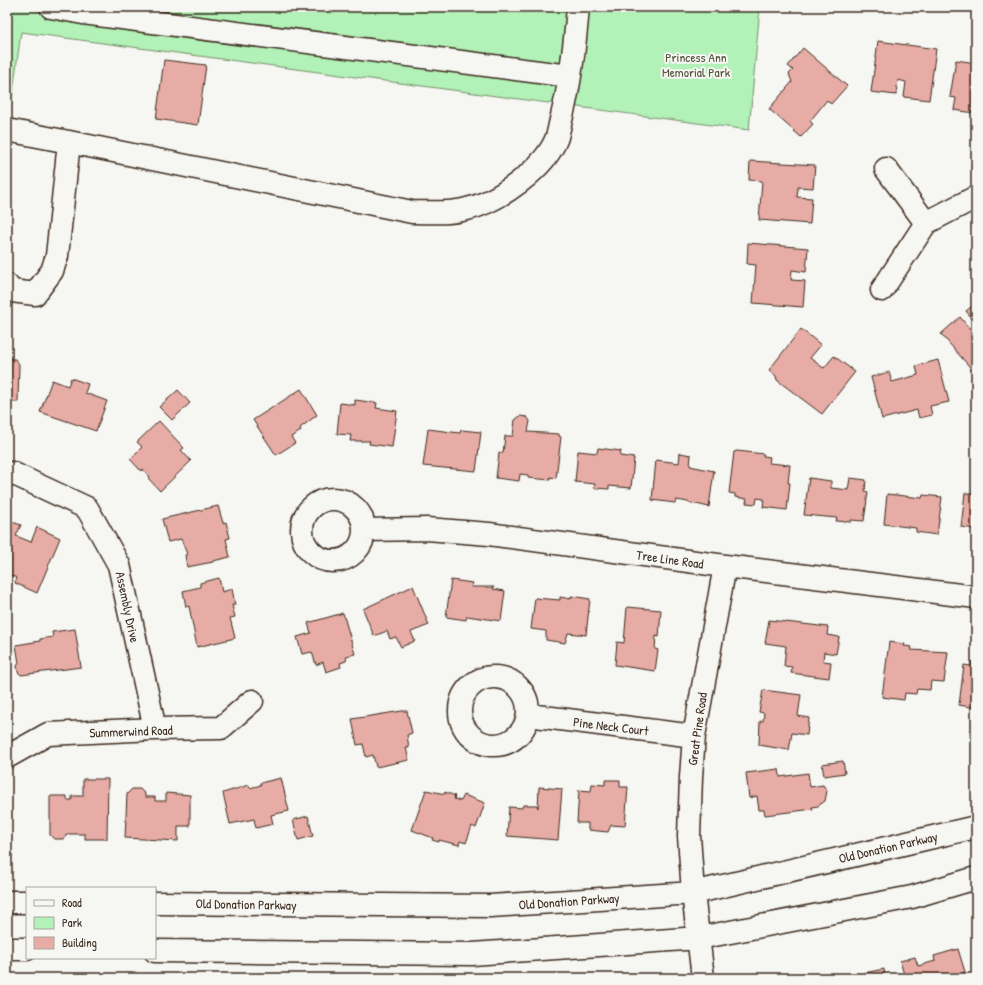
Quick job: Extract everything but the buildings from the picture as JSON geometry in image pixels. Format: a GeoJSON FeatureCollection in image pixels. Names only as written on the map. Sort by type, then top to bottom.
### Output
{"type":"FeatureCollection","features":[{"type":"Feature","properties":{"kind":"street"},"geometry":{"type":"LineString","coordinates":[[51,7],[83,13],[570,76]]}},
{"type":"Feature","properties":{"kind":"street"},"geometry":{"type":"LineString","coordinates":[[7,130],[412,212],[443,213],[467,209],[497,197],[523,179],[545,156],[557,138],[567,97],[575,46],[578,7]]}},
{"type":"Feature","properties":{"kind":"street"},"geometry":{"type":"LineString","coordinates":[[7,285],[12,291],[35,294],[52,271],[57,256],[69,142]]}},
{"type":"Feature","properties":{"kind":"street"},"geometry":{"type":"LineString","coordinates":[[886,169],[926,223]]}},
{"type":"Feature","properties":{"kind":"street"},"geometry":{"type":"LineString","coordinates":[[882,290],[926,223],[976,197]]}},
{"type":"Feature","properties":{"kind":"street","name":"Assembly Drive"},"geometry":{"type":"LineString","coordinates":[[7,474],[12,473],[87,508],[119,565],[155,729]]}},
{"type":"Feature","properties":{"kind":"street","name":"Tree Line Road"},"geometry":{"type":"LineString","coordinates":[[364,530],[426,529],[489,534],[976,598]]}},
{"type":"Feature","properties":{"kind":"street","name":"Great Pine Road"},"geometry":{"type":"LineString","coordinates":[[703,978],[693,893],[689,836],[691,777],[694,736],[725,566]]}},
{"type":"Feature","properties":{"kind":"street","name":"Summerwind Road"},"geometry":{"type":"LineString","coordinates":[[7,757],[48,734],[155,729],[221,728],[252,701]]}},
{"type":"Feature","properties":{"kind":"street","name":"Pine Neck Court"},"geometry":{"type":"LineString","coordinates":[[528,715],[694,736]]}},
{"type":"Feature","properties":{"kind":"street","name":"Old Donation Parkway"},"geometry":{"type":"LineString","coordinates":[[156,903],[490,906],[693,893],[976,827]]}},
{"type":"Feature","properties":{"kind":"street"},"geometry":{"type":"LineString","coordinates":[[156,951],[472,954],[699,938],[912,897],[976,878]]}},
{"type":"Feature","properties":{"kind":"street"},"geometry":{"type":"LineString","coordinates":[[7,902],[26,902]]}},
{"type":"Feature","properties":{"kind":"street"},"geometry":{"type":"LineString","coordinates":[[7,949],[26,949]]}},
{"type":"Feature","properties":{"kind":"green space","name":"Princess Ann Memorial Park"},"geometry":{"type":"Polygon","coordinates":[[[7,7],[760,7],[749,130],[21,32],[7,136],[7,7]]]}}]}
